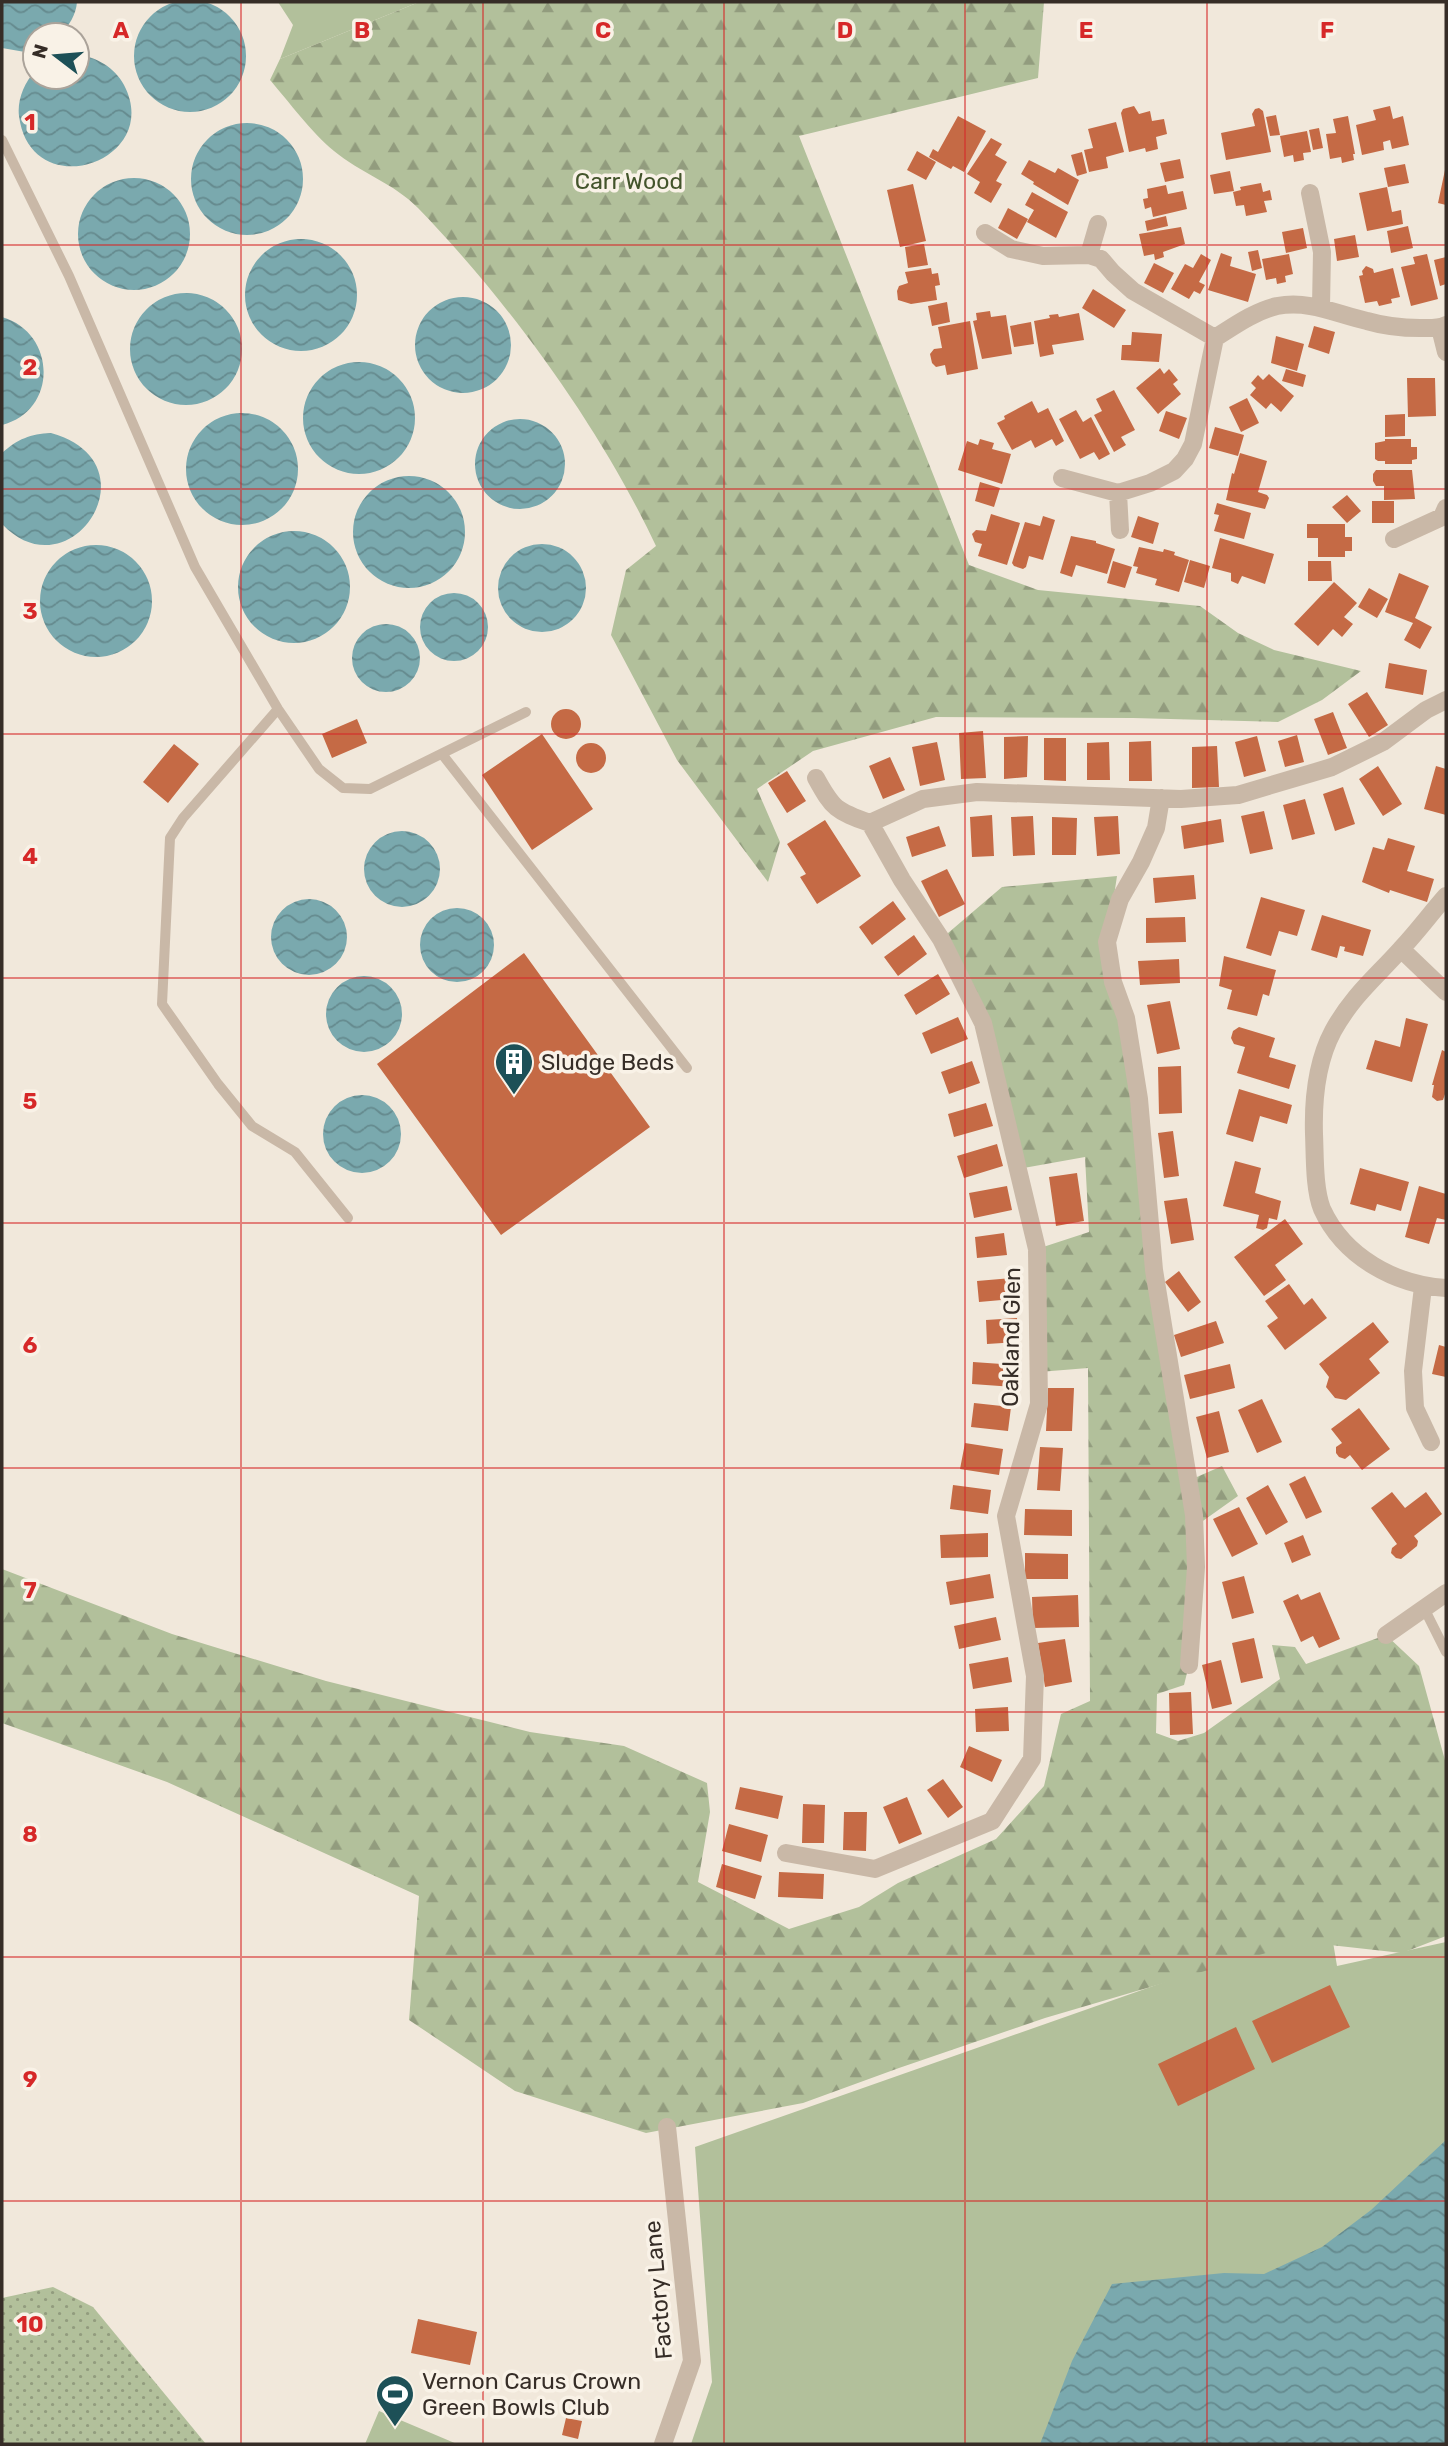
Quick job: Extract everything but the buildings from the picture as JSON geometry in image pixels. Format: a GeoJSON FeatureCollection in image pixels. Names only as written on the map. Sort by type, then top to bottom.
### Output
{"type":"FeatureCollection","features":[{"type":"Feature","properties":{"kind":"street"},"geometry":{"type":"LineString","coordinates":[[1310,193],[1322,252],[1321,307]]}},
{"type":"Feature","properties":{"kind":"street"},"geometry":{"type":"LineString","coordinates":[[1089,255],[1098,224]]}},
{"type":"Feature","properties":{"kind":"street"},"geometry":{"type":"LineString","coordinates":[[985,233],[1011,249],[1043,256],[1089,255],[1101,259],[1133,291],[1215,338]]}},
{"type":"Feature","properties":{"kind":"street"},"geometry":{"type":"LineString","coordinates":[[1062,478],[1118,493],[1150,483],[1174,471],[1193,444],[1215,338],[1245,319],[1276,306],[1299,304],[1321,307],[1400,328],[1443,326],[1446,352]]}},
{"type":"Feature","properties":{"kind":"street"},"geometry":{"type":"LineString","coordinates":[[1118,493],[1119,530]]}},
{"type":"Feature","properties":{"kind":"street"},"geometry":{"type":"LineString","coordinates":[[1394,539],[1442,517],[1446,508]]}},
{"type":"Feature","properties":{"kind":"street"},"geometry":{"type":"LineString","coordinates":[[816,778],[830,804],[848,816],[870,823],[923,799],[977,792],[1161,798],[1238,795],[1332,767],[1383,742],[1426,710],[1446,701]]}},
{"type":"Feature","properties":{"kind":"street"},"geometry":{"type":"LineString","coordinates":[[1161,798],[1156,828],[1120,899],[1107,942],[1113,982],[1126,1018],[1139,1099],[1154,1270],[1194,1515],[1196,1567],[1189,1665]]}},
{"type":"Feature","properties":{"kind":"street","name":"Oakland Glen"},"geometry":{"type":"LineString","coordinates":[[786,1853],[875,1869],[992,1821],[1032,1759],[1035,1676],[1006,1516],[1039,1404],[1037,1249],[983,1023],[941,939],[902,880],[870,823]]}},
{"type":"Feature","properties":{"kind":"street"},"geometry":{"type":"LineString","coordinates":[[1446,896],[1354,998],[1332,1033],[1318,1072],[1314,1118],[1316,1173],[1322,1207],[1345,1244],[1384,1273],[1423,1287],[1446,1288]]}},
{"type":"Feature","properties":{"kind":"street"},"geometry":{"type":"LineString","coordinates":[[1401,949],[1446,992]]}},
{"type":"Feature","properties":{"kind":"street"},"geometry":{"type":"LineString","coordinates":[[1423,1287],[1413,1371],[1415,1408],[1431,1442]]}},
{"type":"Feature","properties":{"kind":"street"},"geometry":{"type":"LineString","coordinates":[[1386,1635],[1446,1593]]}},
{"type":"Feature","properties":{"kind":"street","name":"Factory Lane"},"geometry":{"type":"LineString","coordinates":[[663,2444],[692,2361],[667,2127]]}},
{"type":"Feature","properties":{"kind":"lane"},"geometry":{"type":"LineString","coordinates":[[2,140],[69,276],[195,567],[278,709],[319,769],[343,788],[370,789],[526,712]]}},
{"type":"Feature","properties":{"kind":"lane"},"geometry":{"type":"LineString","coordinates":[[278,709],[183,818],[170,838],[162,1004],[218,1084],[252,1126],[295,1152],[348,1218]]}},
{"type":"Feature","properties":{"kind":"lane"},"geometry":{"type":"LineString","coordinates":[[442,754],[687,1068]]}},
{"type":"Feature","properties":{"kind":"lane"},"geometry":{"type":"LineString","coordinates":[[1424,1610],[1446,1652]]}},
{"type":"Feature","properties":{"kind":"green space"},"geometry":{"type":"Polygon","coordinates":[[[278,2],[419,2],[280,59],[293,25],[278,2]]]}},
{"type":"Feature","properties":{"kind":"green space","name":"Carr Wood"},"geometry":{"type":"Polygon","coordinates":[[[419,2],[1044,2],[1038,78],[799,136],[969,565],[1038,590],[1200,606],[1238,633],[1274,650],[1361,671],[1322,700],[1278,722],[936,717],[813,751],[757,789],[780,842],[768,882],[677,760],[611,635],[626,570],[656,546],[608,456],[519,325],[452,245],[409,200],[326,144],[270,80],[280,59],[419,2]]]}},
{"type":"Feature","properties":{"kind":"green space"},"geometry":{"type":"Polygon","coordinates":[[[1117,876],[1107,942],[1190,1480],[1222,1466],[1238,1496],[1200,1523],[1189,1665],[1184,1685],[1157,1694],[1156,1733],[1178,1741],[1204,1733],[1280,1679],[1272,1645],[1295,1647],[1306,1664],[1386,1635],[1419,1666],[1446,1764],[1446,1936],[1402,1953],[1303,1942],[1045,2018],[803,2103],[646,2133],[515,2091],[409,2020],[419,1896],[167,1782],[2,1723],[2,1569],[172,1634],[326,1681],[530,1732],[624,1746],[707,1783],[710,1812],[698,1882],[789,1929],[859,1907],[898,1883],[996,1839],[1044,1786],[1061,1714],[1090,1701],[1088,1368],[1039,1372],[1037,1249],[1089,1232],[1085,1157],[1018,1169],[983,1023],[941,939],[1002,887],[1117,876]]]}},
{"type":"Feature","properties":{"kind":"green space"},"geometry":{"type":"Polygon","coordinates":[[[1330,1924],[1337,1966],[1446,1942],[1446,2444],[691,2444],[712,2382],[695,2147],[1330,1924]]]}},
{"type":"Feature","properties":{"kind":"green space"},"geometry":{"type":"Polygon","coordinates":[[[53,2287],[93,2307],[206,2444],[2,2444],[2,2298],[53,2287]]]}},
{"type":"Feature","properties":{"kind":"green space","name":"Vernon Carus Crown Green Bowls Club"},"geometry":{"type":"Polygon","coordinates":[[[379,2411],[457,2444],[365,2444],[379,2411]]]}},
{"type":"Feature","properties":{"kind":"water"},"geometry":{"type":"Polygon","coordinates":[[[190,0],[211,5],[229,17],[241,35],[246,56],[241,77],[229,95],[211,107],[190,112],[169,107],[151,95],[139,77],[134,56],[139,35],[151,17],[169,5],[190,0]]]}},
{"type":"Feature","properties":{"kind":"water"},"geometry":{"type":"Polygon","coordinates":[[[2,2],[77,2],[71,21],[21,21],[21,51],[2,48],[2,2]]]}},
{"type":"Feature","properties":{"kind":"water"},"geometry":{"type":"Polygon","coordinates":[[[91,58],[98,60],[116,73],[124,85],[131,112],[126,135],[112,152],[91,163],[68,166],[46,160],[29,144],[19,116],[23,91],[91,91],[91,58]]]}},
{"type":"Feature","properties":{"kind":"water"},"geometry":{"type":"Polygon","coordinates":[[[247,123],[268,127],[286,140],[299,158],[303,179],[299,200],[286,218],[268,231],[247,235],[226,231],[208,218],[195,200],[191,179],[195,158],[208,140],[226,127],[247,123]]]}},
{"type":"Feature","properties":{"kind":"water"},"geometry":{"type":"Polygon","coordinates":[[[134,178],[155,182],[173,195],[186,213],[190,234],[186,255],[173,273],[155,286],[134,290],[113,286],[95,273],[82,255],[78,234],[82,213],[95,195],[113,182],[134,178]]]}},
{"type":"Feature","properties":{"kind":"water"},"geometry":{"type":"Polygon","coordinates":[[[301,239],[322,243],[340,256],[353,274],[357,295],[353,316],[340,334],[322,347],[301,351],[280,347],[262,334],[249,316],[245,295],[249,274],[262,256],[280,243],[301,239]]]}},
{"type":"Feature","properties":{"kind":"water"},"geometry":{"type":"Polygon","coordinates":[[[186,293],[207,297],[225,310],[238,328],[242,349],[238,370],[225,388],[207,401],[186,405],[165,401],[147,388],[134,370],[130,349],[134,328],[147,310],[165,297],[186,293]]]}},
{"type":"Feature","properties":{"kind":"water"},"geometry":{"type":"Polygon","coordinates":[[[463,297],[481,301],[497,311],[507,327],[511,345],[507,363],[497,379],[481,389],[463,393],[445,389],[429,379],[419,363],[415,345],[419,327],[429,311],[445,301],[463,297]]]}},
{"type":"Feature","properties":{"kind":"water"},"geometry":{"type":"Polygon","coordinates":[[[2,317],[20,326],[33,339],[41,355],[44,372],[41,389],[33,404],[20,417],[2,425],[2,317]]]}},
{"type":"Feature","properties":{"kind":"water"},"geometry":{"type":"Polygon","coordinates":[[[359,362],[380,367],[398,379],[410,397],[415,418],[410,439],[398,457],[380,469],[359,474],[338,469],[320,457],[308,439],[303,418],[308,397],[320,379],[338,367],[359,362]]]}},
{"type":"Feature","properties":{"kind":"water"},"geometry":{"type":"Polygon","coordinates":[[[242,413],[263,418],[281,430],[293,448],[298,469],[293,490],[281,508],[263,520],[242,525],[221,520],[203,508],[191,490],[186,469],[191,448],[203,430],[221,418],[242,413]]]}},
{"type":"Feature","properties":{"kind":"water"},"geometry":{"type":"Polygon","coordinates":[[[511,419],[529,419],[545,426],[558,439],[565,455],[565,473],[558,489],[545,502],[529,509],[511,509],[495,502],[482,489],[475,473],[475,455],[482,439],[495,426],[511,419]]]}},
{"type":"Feature","properties":{"kind":"water"},"geometry":{"type":"Polygon","coordinates":[[[51,433],[82,448],[98,470],[100,494],[92,517],[76,535],[53,544],[28,542],[2,524],[2,453],[25,438],[51,433]]]}},
{"type":"Feature","properties":{"kind":"water"},"geometry":{"type":"Polygon","coordinates":[[[409,476],[430,481],[448,493],[460,511],[465,532],[460,553],[448,571],[430,583],[409,588],[388,583],[370,571],[358,553],[353,532],[358,511],[370,493],[388,481],[409,476]]]}},
{"type":"Feature","properties":{"kind":"water"},"geometry":{"type":"Polygon","coordinates":[[[294,531],[315,536],[333,548],[345,566],[350,587],[345,608],[333,626],[315,638],[294,643],[273,638],[255,626],[243,608],[238,587],[243,566],[255,548],[273,536],[294,531]]]}},
{"type":"Feature","properties":{"kind":"water"},"geometry":{"type":"Polygon","coordinates":[[[533,544],[551,544],[567,551],[579,563],[586,579],[586,597],[579,613],[567,625],[551,632],[533,632],[517,625],[505,613],[498,597],[498,579],[505,563],[517,551],[533,544]]]}},
{"type":"Feature","properties":{"kind":"water"},"geometry":{"type":"Polygon","coordinates":[[[96,545],[117,550],[135,562],[147,580],[152,601],[147,622],[135,640],[117,652],[96,657],[75,652],[57,640],[45,622],[40,601],[45,580],[57,562],[75,550],[96,545]]]}},
{"type":"Feature","properties":{"kind":"water"},"geometry":{"type":"Polygon","coordinates":[[[454,593],[467,596],[478,603],[485,614],[488,627],[485,640],[478,651],[467,658],[454,661],[441,658],[430,651],[423,640],[420,627],[423,614],[430,603],[441,596],[454,593]]]}},
{"type":"Feature","properties":{"kind":"water"},"geometry":{"type":"Polygon","coordinates":[[[386,624],[399,627],[410,634],[417,645],[420,658],[417,671],[410,682],[399,689],[386,692],[373,689],[362,682],[355,671],[352,658],[355,645],[362,634],[373,627],[386,624]]]}},
{"type":"Feature","properties":{"kind":"water"},"geometry":{"type":"Polygon","coordinates":[[[402,831],[417,834],[429,842],[437,854],[440,869],[437,884],[429,896],[417,904],[402,907],[387,904],[375,896],[367,884],[364,869],[367,854],[375,842],[387,834],[402,831]]]}},
{"type":"Feature","properties":{"kind":"water"},"geometry":{"type":"Polygon","coordinates":[[[309,899],[324,902],[336,910],[344,922],[347,937],[344,952],[336,964],[324,972],[309,975],[294,972],[282,964],[274,952],[271,937],[274,922],[282,910],[294,902],[309,899]]]}},
{"type":"Feature","properties":{"kind":"water"},"geometry":{"type":"Polygon","coordinates":[[[457,908],[478,914],[488,924],[494,945],[488,966],[478,976],[457,982],[436,976],[426,966],[420,945],[426,924],[436,914],[457,908]]]}},
{"type":"Feature","properties":{"kind":"water"},"geometry":{"type":"Polygon","coordinates":[[[364,976],[379,979],[391,987],[399,999],[402,1014],[399,1029],[391,1041],[379,1049],[364,1052],[349,1049],[337,1041],[329,1029],[326,1014],[329,999],[337,987],[349,979],[364,976]]]}},
{"type":"Feature","properties":{"kind":"water"},"geometry":{"type":"Polygon","coordinates":[[[362,1095],[377,1098],[394,1112],[401,1134],[398,1149],[384,1166],[362,1173],[347,1170],[330,1156],[323,1134],[326,1119],[340,1102],[362,1095]]]}},
{"type":"Feature","properties":{"kind":"water"},"geometry":{"type":"Polygon","coordinates":[[[1446,2140],[1446,2444],[1040,2444],[1072,2361],[1112,2284],[1224,2273],[1264,2274],[1322,2247],[1371,2210],[1446,2140]]]}},
{"type":"Feature","properties":{"kind":"place","name":"Sludge Beds"},"geometry":{"type":"Point","coordinates":[514,1096]}},
{"type":"Feature","properties":{"kind":"place","name":"Vernon Carus Crown Green Bowls Club"},"geometry":{"type":"Point","coordinates":[395,2428]}}]}
